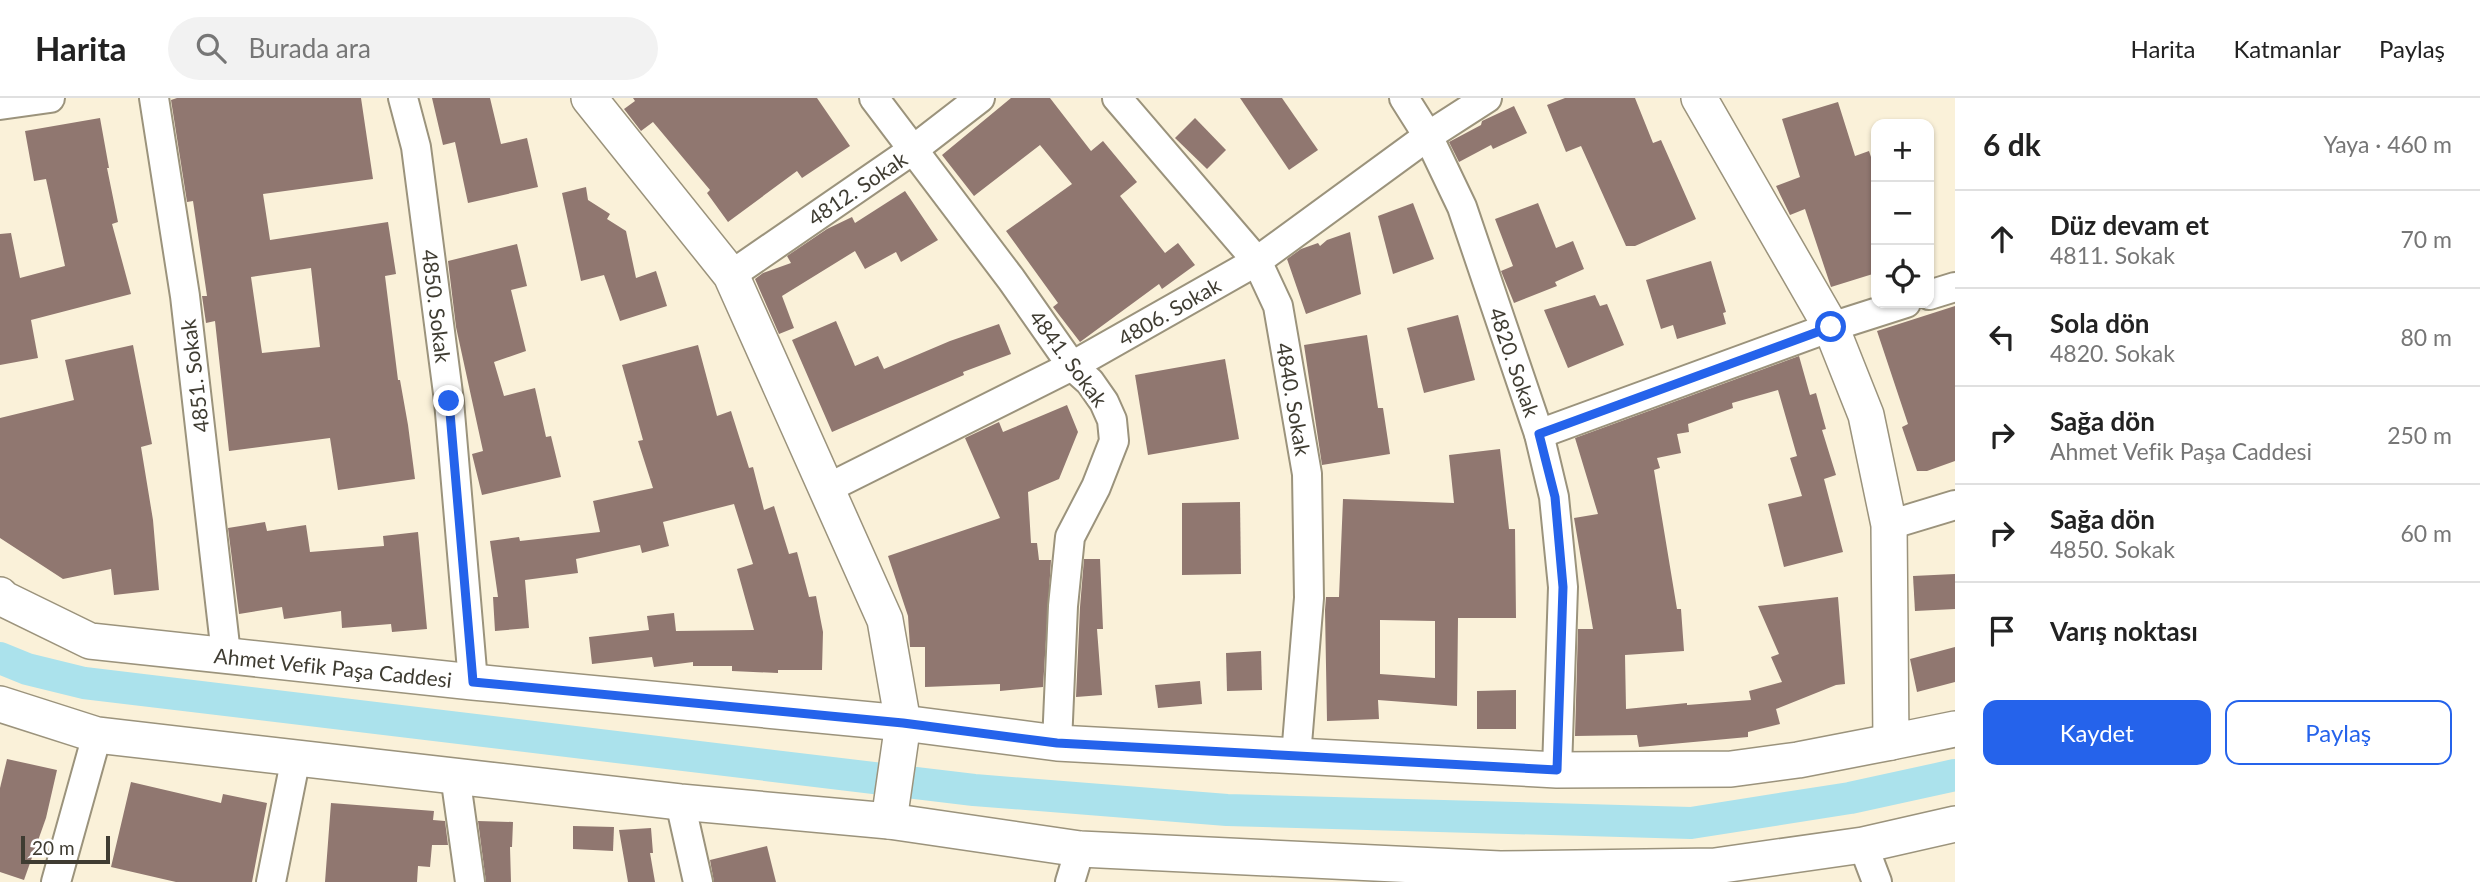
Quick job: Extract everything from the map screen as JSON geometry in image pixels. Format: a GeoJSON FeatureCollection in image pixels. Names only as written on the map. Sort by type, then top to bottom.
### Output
{"type":"FeatureCollection","features":[{"type":"Feature","properties":{"kind":"street"},"geometry":{"type":"LineString","coordinates":[[0,105],[50,98]]}},
{"type":"Feature","properties":{"kind":"street","name":"4851. Sokak"},"geometry":{"type":"LineString","coordinates":[[154,98],[185,296],[226,654]]}},
{"type":"Feature","properties":{"kind":"street","name":"4850. Sokak"},"geometry":{"type":"LineString","coordinates":[[403,98],[416,147],[449,401],[473,682]]}},
{"type":"Feature","properties":{"kind":"street"},"geometry":{"type":"LineString","coordinates":[[589,98],[731,275],[885,620],[902,731],[890,814]]}},
{"type":"Feature","properties":{"kind":"street","name":"4841. Sokak"},"geometry":{"type":"LineString","coordinates":[[874,98],[1072,366],[1090,382],[1112,420],[1114,441],[1096,487],[1070,537],[1063,606],[1057,743]]}},
{"type":"Feature","properties":{"kind":"street","name":"4812. Sokak"},"geometry":{"type":"LineString","coordinates":[[731,275],[914,149],[980,98]]}},
{"type":"Feature","properties":{"kind":"street","name":"4840. Sokak"},"geometry":{"type":"LineString","coordinates":[[1117,98],[1257,261],[1278,306],[1307,474],[1309,598],[1296,756]]}},
{"type":"Feature","properties":{"kind":"street","name":"4820. Sokak"},"geometry":{"type":"LineString","coordinates":[[1404,98],[1428,136],[1462,208],[1539,434],[1555,497],[1563,587],[1557,770]]}},
{"type":"Feature","properties":{"kind":"street","name":"4806. Sokak"},"geometry":{"type":"LineString","coordinates":[[828,488],[1072,366],[1257,261],[1428,136],[1487,98]]}},
{"type":"Feature","properties":{"kind":"street"},"geometry":{"type":"LineString","coordinates":[[1699,98],[1831,327],[1866,415],[1889,525],[1891,742]]}},
{"type":"Feature","properties":{"kind":"street"},"geometry":{"type":"LineString","coordinates":[[1934,293],[1955,287]]}},
{"type":"Feature","properties":{"kind":"street"},"geometry":{"type":"LineString","coordinates":[[1539,434],[1831,327],[1890,308]]}},
{"type":"Feature","properties":{"kind":"street"},"geometry":{"type":"LineString","coordinates":[[1889,525],[1955,505]]}},
{"type":"Feature","properties":{"kind":"street","name":"Ahmet Vefik Paşa Caddesi"},"geometry":{"type":"LineString","coordinates":[[0,595],[90,641],[902,731],[1057,743],[1557,770],[1731,769],[1798,760],[1955,729]]}},
{"type":"Feature","properties":{"kind":"street"},"geometry":{"type":"LineString","coordinates":[[0,704],[97,734],[680,802],[890,814],[1082,866],[1500,876],[1715,866],[1863,845],[1955,824]]}},
{"type":"Feature","properties":{"kind":"street"},"geometry":{"type":"LineString","coordinates":[[56,882],[97,734]]}},
{"type":"Feature","properties":{"kind":"street"},"geometry":{"type":"LineString","coordinates":[[271,882],[296,757]]}},
{"type":"Feature","properties":{"kind":"street"},"geometry":{"type":"LineString","coordinates":[[455,775],[470,882]]}},
{"type":"Feature","properties":{"kind":"street"},"geometry":{"type":"LineString","coordinates":[[680,802],[698,882]]}},
{"type":"Feature","properties":{"kind":"street"},"geometry":{"type":"LineString","coordinates":[[1863,845],[1877,882]]}},
{"type":"Feature","properties":{"kind":"street"},"geometry":{"type":"LineString","coordinates":[[1070,882],[1082,866]]}},
{"type":"Feature","properties":{"kind":"building"},"geometry":{"type":"Polygon","coordinates":[[[361,98],[373,179],[263,194],[270,240],[388,222],[396,274],[385,276],[398,380],[408,425],[415,479],[338,490],[330,438],[229,451],[215,321],[206,323],[202,296],[207,296],[193,201],[187,202],[171,100],[361,98]],[[311,268],[251,277],[262,353],[320,347],[311,268]]]}},
{"type":"Feature","properties":{"kind":"building"},"geometry":{"type":"Polygon","coordinates":[[[432,98],[490,98],[501,144],[527,138],[538,187],[468,203],[455,142],[443,145],[432,98]]]}},
{"type":"Feature","properties":{"kind":"building"},"geometry":{"type":"Polygon","coordinates":[[[633,98],[817,98],[850,146],[802,178],[797,171],[728,222],[707,193],[710,190],[653,122],[641,131],[624,109],[635,101],[633,98]]]}},
{"type":"Feature","properties":{"kind":"building"},"geometry":{"type":"Polygon","coordinates":[[[1011,98],[1050,98],[1091,151],[1103,141],[1137,182],[1120,196],[1165,253],[1178,243],[1195,265],[1162,289],[1159,284],[1080,342],[1053,307],[1058,303],[1006,231],[1072,184],[1040,145],[974,196],[942,155],[1011,98]]]}},
{"type":"Feature","properties":{"kind":"building"},"geometry":{"type":"Polygon","coordinates":[[[1240,98],[1282,98],[1318,150],[1289,170],[1240,98]]]}},
{"type":"Feature","properties":{"kind":"building"},"geometry":{"type":"Polygon","coordinates":[[[1565,98],[1635,98],[1653,143],[1661,140],[1696,219],[1635,246],[1626,246],[1581,146],[1566,152],[1547,105],[1565,98]]]}},
{"type":"Feature","properties":{"kind":"building"},"geometry":{"type":"Polygon","coordinates":[[[1838,102],[1855,156],[1869,151],[1871,275],[1831,287],[1805,209],[1790,215],[1776,186],[1800,177],[1782,119],[1838,102]]]}},
{"type":"Feature","properties":{"kind":"building"},"geometry":{"type":"Polygon","coordinates":[[[1514,106],[1527,133],[1493,149],[1491,145],[1459,162],[1449,142],[1481,125],[1482,121],[1514,106]]]}},
{"type":"Feature","properties":{"kind":"building"},"geometry":{"type":"Polygon","coordinates":[[[100,118],[118,222],[112,224],[131,294],[31,320],[38,358],[0,365],[0,234],[11,233],[20,278],[65,266],[46,179],[34,181],[25,131],[100,118]]]}},
{"type":"Feature","properties":{"kind":"building"},"geometry":{"type":"Polygon","coordinates":[[[1195,118],[1226,150],[1207,169],[1175,138],[1195,118]]]}},
{"type":"Feature","properties":{"kind":"building"},"geometry":{"type":"Polygon","coordinates":[[[586,187],[588,200],[610,214],[607,219],[626,231],[636,278],[656,271],[667,306],[620,321],[604,275],[581,281],[562,193],[586,187]]]}},
{"type":"Feature","properties":{"kind":"building"},"geometry":{"type":"Polygon","coordinates":[[[905,191],[938,240],[901,262],[896,252],[865,269],[855,251],[782,296],[794,328],[779,334],[755,279],[763,273],[791,263],[787,256],[827,229],[852,217],[855,223],[905,191]]]}},
{"type":"Feature","properties":{"kind":"building"},"geometry":{"type":"Polygon","coordinates":[[[1413,203],[1434,259],[1393,274],[1378,216],[1413,203]]]}},
{"type":"Feature","properties":{"kind":"building"},"geometry":{"type":"Polygon","coordinates":[[[1538,203],[1556,248],[1573,241],[1584,269],[1555,282],[1557,286],[1514,303],[1501,271],[1513,266],[1495,219],[1538,203]]]}},
{"type":"Feature","properties":{"kind":"building"},"geometry":{"type":"Polygon","coordinates":[[[1350,232],[1361,294],[1306,314],[1287,259],[1301,249],[1318,243],[1320,246],[1327,240],[1350,232]]]}},
{"type":"Feature","properties":{"kind":"building"},"geometry":{"type":"Polygon","coordinates":[[[517,244],[527,286],[511,290],[526,351],[494,362],[504,396],[535,388],[546,437],[551,436],[561,477],[482,495],[472,454],[483,451],[456,327],[448,261],[517,244]]]}},
{"type":"Feature","properties":{"kind":"building"},"geometry":{"type":"Polygon","coordinates":[[[1711,261],[1726,312],[1723,313],[1726,324],[1677,339],[1673,325],[1661,329],[1646,280],[1711,261]]]}},
{"type":"Feature","properties":{"kind":"building"},"geometry":{"type":"Polygon","coordinates":[[[1595,295],[1600,306],[1607,304],[1624,345],[1568,368],[1544,310],[1595,295]]]}},
{"type":"Feature","properties":{"kind":"building"},"geometry":{"type":"Polygon","coordinates":[[[1955,306],[1955,461],[1927,471],[1917,471],[1902,427],[1908,424],[1877,331],[1955,306]]]}},
{"type":"Feature","properties":{"kind":"building"},"geometry":{"type":"Polygon","coordinates":[[[1458,315],[1475,380],[1424,393],[1407,328],[1458,315]]]}},
{"type":"Feature","properties":{"kind":"building"},"geometry":{"type":"Polygon","coordinates":[[[836,321],[855,366],[878,356],[884,369],[999,324],[1011,354],[963,372],[964,375],[832,432],[792,340],[836,321]]]}},
{"type":"Feature","properties":{"kind":"building"},"geometry":{"type":"Polygon","coordinates":[[[1367,335],[1378,408],[1383,408],[1390,454],[1322,465],[1304,345],[1367,335]]]}},
{"type":"Feature","properties":{"kind":"building"},"geometry":{"type":"Polygon","coordinates":[[[133,345],[152,444],[141,447],[153,520],[159,590],[114,595],[111,569],[63,579],[0,538],[0,418],[74,400],[65,360],[133,345]]]}},
{"type":"Feature","properties":{"kind":"building"},"geometry":{"type":"Polygon","coordinates":[[[698,345],[717,416],[731,411],[749,468],[753,467],[764,510],[774,506],[789,554],[797,552],[809,597],[816,596],[823,632],[822,670],[778,670],[778,673],[732,671],[732,666],[693,666],[693,662],[654,667],[652,657],[592,664],[589,637],[649,630],[647,616],[674,613],[676,631],[754,630],[737,569],[753,564],[734,504],[663,522],[669,546],[642,553],[640,545],[576,559],[578,573],[525,580],[529,628],[495,631],[493,597],[498,597],[490,541],[519,537],[520,541],[600,532],[593,501],[653,488],[638,441],[643,440],[622,365],[698,345]]]}},
{"type":"Feature","properties":{"kind":"building"},"geometry":{"type":"Polygon","coordinates":[[[1799,356],[1810,395],[1816,393],[1826,429],[1822,430],[1836,475],[1824,479],[1843,552],[1784,567],[1768,504],[1802,496],[1790,458],[1797,456],[1778,390],[1732,403],[1733,408],[1688,424],[1689,432],[1677,434],[1681,453],[1657,458],[1660,468],[1654,470],[1677,609],[1681,609],[1684,651],[1625,655],[1626,709],[1751,700],[1749,691],[1782,682],[1771,657],[1779,654],[1758,606],[1838,597],[1845,684],[1836,685],[1776,709],[1780,724],[1748,732],[1748,737],[1639,747],[1637,735],[1575,736],[1578,629],[1593,629],[1574,518],[1598,514],[1575,438],[1799,356]]]}},
{"type":"Feature","properties":{"kind":"building"},"geometry":{"type":"Polygon","coordinates":[[[1225,359],[1239,439],[1148,455],[1135,375],[1225,359]]]}},
{"type":"Feature","properties":{"kind":"building"},"geometry":{"type":"Polygon","coordinates":[[[1067,405],[1078,432],[1059,479],[1028,492],[1031,543],[1037,543],[1039,560],[1051,560],[1043,687],[1000,691],[1000,684],[925,687],[925,647],[910,647],[908,616],[888,556],[1000,518],[965,438],[999,422],[1003,432],[1067,405]]]}},
{"type":"Feature","properties":{"kind":"building"},"geometry":{"type":"Polygon","coordinates":[[[1500,449],[1509,529],[1515,529],[1516,618],[1458,618],[1457,706],[1378,700],[1379,719],[1327,721],[1325,610],[1326,597],[1339,597],[1343,499],[1454,503],[1449,455],[1500,449]],[[1380,620],[1380,674],[1435,678],[1435,621],[1380,620]]]}},
{"type":"Feature","properties":{"kind":"building"},"geometry":{"type":"Polygon","coordinates":[[[1240,502],[1241,574],[1182,575],[1182,503],[1240,502]]]}},
{"type":"Feature","properties":{"kind":"building"},"geometry":{"type":"Polygon","coordinates":[[[265,522],[267,531],[306,525],[310,552],[384,546],[383,536],[418,532],[427,629],[392,632],[391,624],[342,628],[341,611],[284,619],[282,607],[239,614],[228,528],[265,522]]]}},
{"type":"Feature","properties":{"kind":"building"},"geometry":{"type":"Polygon","coordinates":[[[1084,559],[1100,559],[1103,629],[1097,629],[1102,695],[1076,697],[1080,607],[1084,559]]]}},
{"type":"Feature","properties":{"kind":"building"},"geometry":{"type":"Polygon","coordinates":[[[1955,574],[1955,609],[1915,611],[1913,576],[1955,574]]]}},
{"type":"Feature","properties":{"kind":"building"},"geometry":{"type":"Polygon","coordinates":[[[1955,647],[1955,682],[1917,692],[1910,659],[1955,647]]]}},
{"type":"Feature","properties":{"kind":"building"},"geometry":{"type":"Polygon","coordinates":[[[1261,651],[1262,690],[1227,691],[1226,653],[1261,651]]]}},
{"type":"Feature","properties":{"kind":"building"},"geometry":{"type":"Polygon","coordinates":[[[1200,681],[1202,704],[1158,708],[1155,685],[1200,681]]]}},
{"type":"Feature","properties":{"kind":"building"},"geometry":{"type":"Polygon","coordinates":[[[1516,690],[1516,729],[1477,729],[1477,691],[1516,690]]]}},
{"type":"Feature","properties":{"kind":"building"},"geometry":{"type":"Polygon","coordinates":[[[7,759],[57,770],[46,818],[24,880],[0,872],[0,788],[7,759]]]}},
{"type":"Feature","properties":{"kind":"building"},"geometry":{"type":"Polygon","coordinates":[[[131,782],[221,803],[223,794],[267,803],[252,882],[176,882],[111,867],[131,782]]]}},
{"type":"Feature","properties":{"kind":"building"},"geometry":{"type":"Polygon","coordinates":[[[331,803],[434,811],[433,820],[445,821],[448,845],[432,845],[430,867],[418,866],[417,882],[325,882],[331,803]]]}},
{"type":"Feature","properties":{"kind":"building"},"geometry":{"type":"Polygon","coordinates":[[[478,821],[513,822],[510,847],[511,882],[486,882],[478,821]]]}},
{"type":"Feature","properties":{"kind":"building"},"geometry":{"type":"Polygon","coordinates":[[[573,826],[614,827],[613,851],[573,849],[573,826]]]}},
{"type":"Feature","properties":{"kind":"building"},"geometry":{"type":"Polygon","coordinates":[[[651,828],[653,853],[650,853],[655,882],[628,882],[619,830],[651,828]]]}},
{"type":"Feature","properties":{"kind":"building"},"geometry":{"type":"Polygon","coordinates":[[[767,846],[776,882],[714,882],[710,860],[767,846]]]}},
{"type":"Feature","properties":{"kind":"waterway"},"geometry":{"type":"LineString","coordinates":[[0,658],[27,669],[84,683],[974,790],[1227,810],[1691,823],[1850,798],[1955,775]]}},
{"type":"Feature","properties":{"kind":"route"},"geometry":{"type":"LineString","coordinates":[[449,401],[473,682],[903,723],[1057,743],[1557,770],[1563,587],[1555,497],[1539,434],[1831,327]]}}]}
